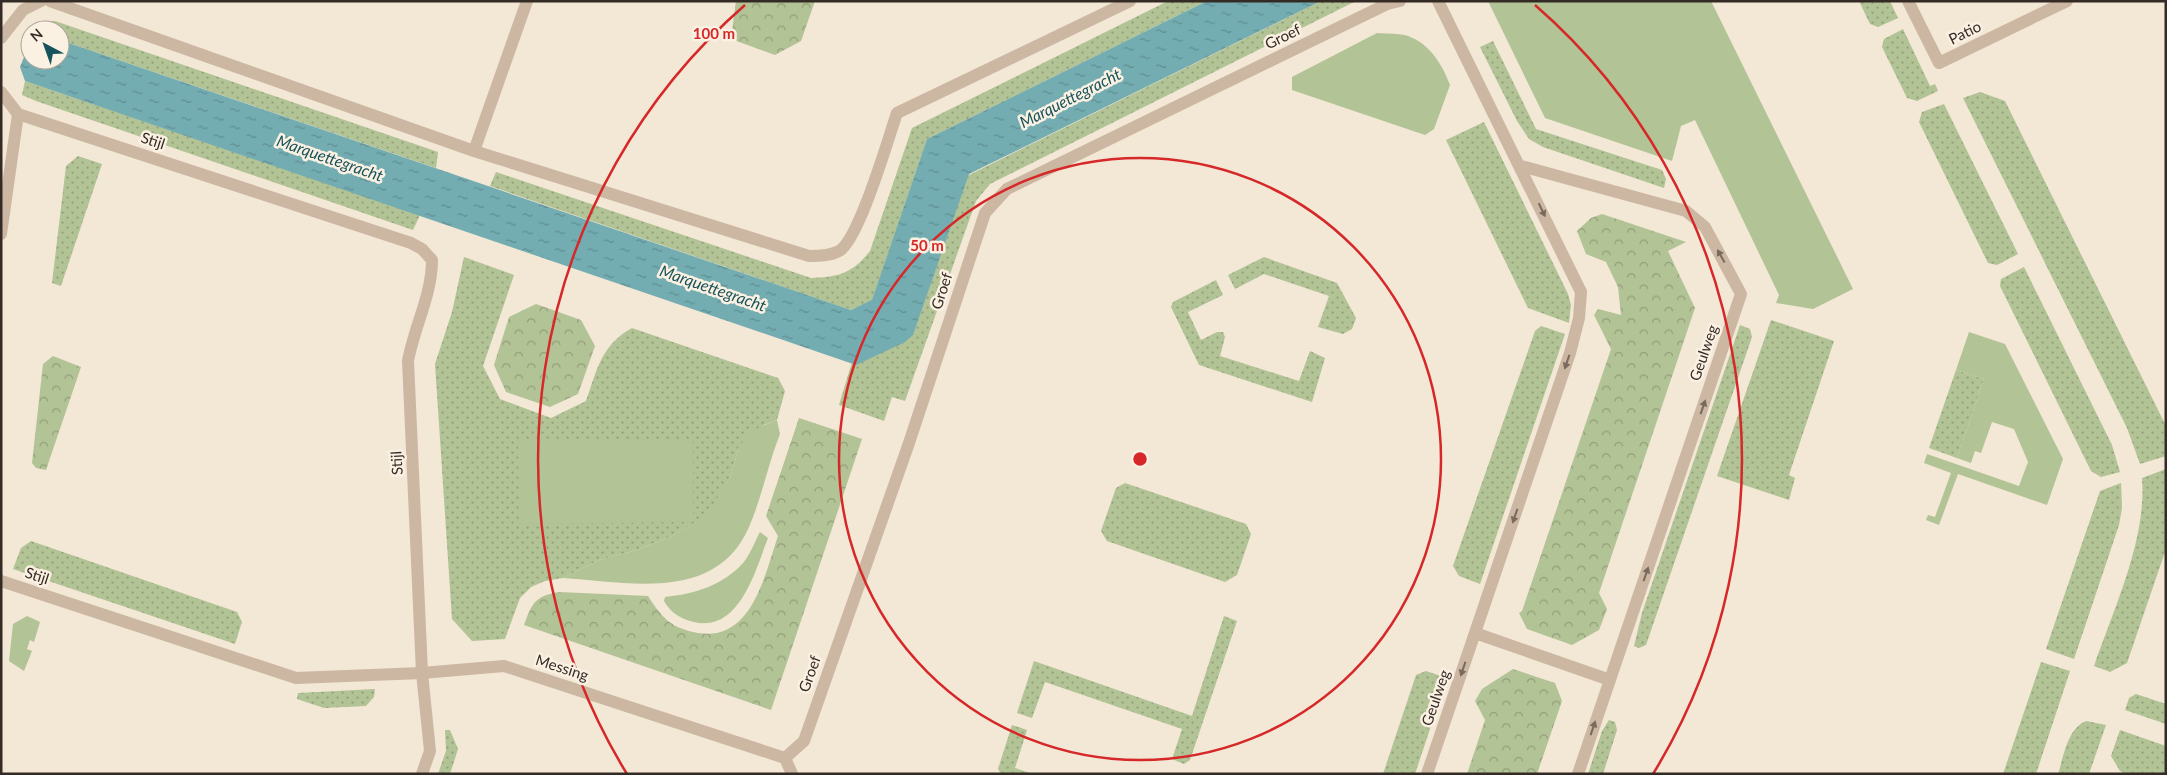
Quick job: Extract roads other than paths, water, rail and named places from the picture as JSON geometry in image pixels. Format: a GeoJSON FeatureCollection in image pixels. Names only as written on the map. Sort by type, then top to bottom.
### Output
{"type":"FeatureCollection","features":[{"type":"Feature","properties":{"kind":"street"},"geometry":{"type":"LineString","coordinates":[[1,38],[23,10],[41,1]]}},
{"type":"Feature","properties":{"kind":"street"},"geometry":{"type":"LineString","coordinates":[[50,1],[474,151],[809,256],[824,256],[839,251],[855,232],[897,113],[1130,1]]}},
{"type":"Feature","properties":{"kind":"street"},"geometry":{"type":"LineString","coordinates":[[474,151],[528,1]]}},
{"type":"Feature","properties":{"kind":"street","name":"Groef"},"geometry":{"type":"LineString","coordinates":[[785,758],[804,741],[909,443],[985,213],[1007,189],[1387,4],[1400,1]]}},
{"type":"Feature","properties":{"kind":"street","name":"Geulweg"},"geometry":{"type":"LineString","coordinates":[[1428,774],[1580,318],[1581,292],[1521,166],[1438,1]]}},
{"type":"Feature","properties":{"kind":"street","name":"Patio"},"geometry":{"type":"LineString","coordinates":[[1908,1],[1938,63],[2067,1]]}},
{"type":"Feature","properties":{"kind":"street"},"geometry":{"type":"LineString","coordinates":[[1,92],[18,114],[1,234]]}},
{"type":"Feature","properties":{"kind":"street","name":"Stijl"},"geometry":{"type":"LineString","coordinates":[[1,581],[296,678],[422,674],[408,361],[411,341],[429,288],[432,260],[422,249],[411,243],[18,114]]}},
{"type":"Feature","properties":{"kind":"street","name":"Geulweg"},"geometry":{"type":"LineString","coordinates":[[1521,166],[1686,211],[1705,227],[1741,294],[1578,774]]}},
{"type":"Feature","properties":{"kind":"street"},"geometry":{"type":"LineString","coordinates":[[1475,633],[1610,680]]}},
{"type":"Feature","properties":{"kind":"street","name":"Messing"},"geometry":{"type":"LineString","coordinates":[[422,674],[504,666],[785,758]]}},
{"type":"Feature","properties":{"kind":"street"},"geometry":{"type":"LineString","coordinates":[[422,674],[430,751],[422,774]]}},
{"type":"Feature","properties":{"kind":"street"},"geometry":{"type":"LineString","coordinates":[[785,758],[792,774]]}},
{"type":"Feature","properties":{"kind":"water","name":"Marquettegracht"},"geometry":{"type":"Polygon","coordinates":[[[1207,1],[1321,1],[969,174],[913,335],[905,342],[856,365],[25,81],[21,70],[70,70],[70,43],[851,310],[872,300],[927,139],[1207,1]]]}}]}
